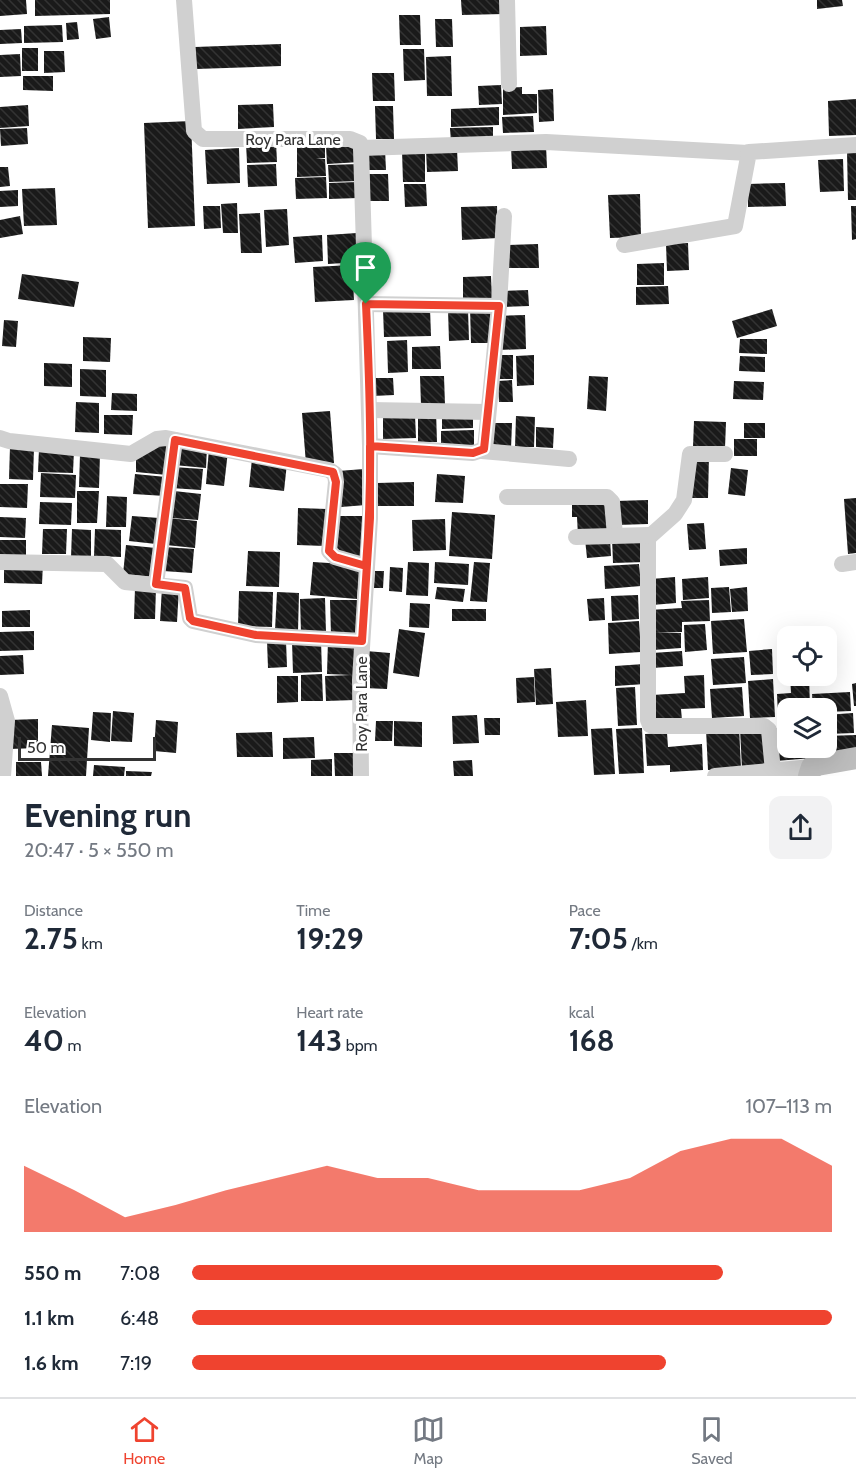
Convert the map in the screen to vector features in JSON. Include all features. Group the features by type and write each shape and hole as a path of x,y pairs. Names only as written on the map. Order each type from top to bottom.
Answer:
{"street":[{"name":"Roy Para Lane","path":"184,0 194,131 197,136 203,139 350,139 360,143 370,446 370,518 362,641 362,776"},
{"path":"507,0 509,84"},
{"path":"361,148 546,142 748,153 764,150 856,145"},
{"path":"624,245 735,226 748,153"},
{"path":"482,451 499,306 504,216"},
{"path":"366,304 499,306"},
{"path":"369,410 488,412"},
{"path":"0,438 9,441 128,454 157,439 175,440 333,472 336,482 329,551 335,557 366,566"},
{"path":"156,584 175,440"},
{"path":"370,446 473,453 482,451 569,459"},
{"path":"576,537 649,535 675,514 684,500 690,454 725,454"},
{"path":"507,497 607,497 612,502 615,535"},
{"path":"649,535 648,723 656,726 764,726 769,730 772,771"},
{"path":"0,562 107,564 123,581 185,588 190,618 193,621 256,635 362,641"},
{"path":"0,696 3,717 3,776"},
{"path":"715,776 772,771 811,772 856,758"}],"building":[{"path":"0,0 26,0 27,14 0,16"},
{"path":"35,0 110,0 110,14 35,16"},
{"path":"461,0 502,0 503,14 462,15"},
{"path":"817,0 842,0 843,6 817,9"},
{"path":"399,15 420,15 421,45 400,45"},
{"path":"109,17 111,37 96,39 93,19"},
{"path":"435,19 452,19 453,47 436,47"},
{"path":"77,22 79,39 67,40 66,23"},
{"path":"62,25 63,42 24,43 24,26"},
{"path":"546,26 547,55 520,56 520,27"},
{"path":"21,29 22,43 0,44 0,30"},
{"path":"281,44 281,66 196,69 195,47"},
{"path":"22,48 38,48 38,71 22,71"},
{"path":"403,49 424,49 425,80 404,81"},
{"path":"44,51 64,51 65,72 44,73"},
{"path":"20,54 21,76 0,77 0,55"},
{"path":"451,56 452,96 427,96 426,57"},
{"path":"372,73 394,73 395,101 373,101"},
{"path":"23,76 53,76 53,91 23,90"},
{"path":"501,85 502,104 479,105 478,86"},
{"path":"522,87 522,94 537,94 537,113 503,115 503,88"},
{"path":"553,89 554,121 539,122 538,90"},
{"path":"856,99 856,135 829,136 828,101"},
{"path":"273,104 274,127 238,129 238,105"},
{"path":"28,105 29,126 0,128 0,107"},
{"path":"375,106 393,106 394,139 376,139"},
{"path":"499,107 499,125 451,127 451,109"},
{"path":"533,116 534,132 503,133 502,117"},
{"path":"191,121 195,226 148,228 144,123"},
{"path":"493,127 493,141 451,142 450,128"},
{"path":"27,128 28,144 1,146 0,129"},
{"path":"325,141 325,158 316,158 325,159 326,176 297,177 297,142"},
{"path":"276,142 277,162 247,163 246,143"},
{"path":"359,144 360,162 327,164 326,146"},
{"path":"546,145 547,168 512,169 511,146"},
{"path":"239,148 240,183 207,184 205,150"},
{"path":"457,149 458,171 427,172 426,150"},
{"path":"366,150 385,150 386,170 367,170"},
{"path":"425,150 425,182 403,182 402,151"},
{"path":"847,151 856,151 856,200 848,200"},
{"path":"843,159 844,191 820,192 818,160"},
{"path":"276,164 277,186 248,187 247,165"},
{"path":"359,164 359,181 329,182 328,165"},
{"path":"0,167 8,167 10,186 0,187"},
{"path":"368,174 388,174 389,201 369,201"},
{"path":"326,177 327,198 296,199 295,178"},
{"path":"357,182 358,198 329,199 329,183"},
{"path":"785,183 786,206 748,207 748,184"},
{"path":"404,184 426,184 427,206 405,207"},
{"path":"55,188 57,225 24,226 22,189"},
{"path":"18,190 18,206 0,207 0,191"},
{"path":"640,194 641,237 610,238 608,195"},
{"path":"237,203 238,233 223,233 221,204"},
{"path":"203,206 220,206 221,228 204,229"},
{"path":"497,206 498,238 462,240 461,207"},
{"path":"851,206 856,206 856,239 852,240"},
{"path":"287,209 289,245 266,247 264,210"},
{"path":"260,213 262,253 241,253 239,214"},
{"path":"20,216 23,234 0,238 0,220"},
{"path":"357,233 359,262 328,264 327,235"},
{"path":"322,235 323,261 295,263 293,237"},
{"path":"688,243 689,270 667,271 666,244"},
{"path":"538,244 539,268 505,268 504,245"},
{"path":"664,263 664,285 637,285 637,264"},
{"path":"352,265 354,300 315,302 313,267"},
{"path":"22,274 79,282 74,307 18,299"},
{"path":"491,276 492,299 463,300 463,277"},
{"path":"668,286 669,304 636,305 636,287"},
{"path":"528,290 529,306 501,307 501,291"},
{"path":"491,307 492,343 471,343 470,308"},
{"path":"430,308 431,336 384,337 383,309"},
{"path":"772,309 777,326 737,338 732,321"},
{"path":"448,310 468,310 469,340 449,341"},
{"path":"525,315 526,349 498,350 497,316"},
{"path":"4,320 18,321 16,347 2,346"},
{"path":"83,337 111,338 110,362 83,361"},
{"path":"740,339 767,339 767,354 739,353"},
{"path":"407,340 408,372 388,373 387,341"},
{"path":"440,346 441,369 412,369 412,347"},
{"path":"495,355 513,355 513,379 495,379"},
{"path":"534,355 534,385 517,386 516,356"},
{"path":"740,356 765,357 765,372 739,371"},
{"path":"44,363 72,364 72,387 44,386"},
{"path":"80,369 106,370 106,397 80,396"},
{"path":"420,376 444,376 445,405 421,405"},
{"path":"589,376 608,377 606,411 587,409"},
{"path":"372,378 393,378 394,395 373,396"},
{"path":"512,380 513,402 499,402 498,381"},
{"path":"734,381 764,382 763,400 733,399"},
{"path":"112,393 137,394 137,411 111,410"},
{"path":"76,402 99,403 99,433 75,432"},
{"path":"330,411 334,463 306,464 302,413"},
{"path":"436,411 437,442 418,442 418,412"},
{"path":"473,412 473,428 442,429 442,413"},
{"path":"104,415 133,415 132,435 104,434"},
{"path":"415,415 416,438 383,439 383,416"},
{"path":"516,416 535,417 534,447 515,447"},
{"path":"694,421 726,422 725,448 693,447"},
{"path":"489,423 512,423 511,449 488,449"},
{"path":"744,423 765,423 765,438 744,438"},
{"path":"536,427 554,428 553,448 536,447"},
{"path":"474,430 474,446 441,447 441,431"},
{"path":"734,439 757,439 757,456 734,456"},
{"path":"168,441 167,475 136,472 136,458"},
{"path":"176,442 207,447 206,468 174,465"},
{"path":"10,446 34,447 33,480 9,479"},
{"path":"39,449 74,450 73,473 38,472"},
{"path":"209,449 228,451 224,486 206,484"},
{"path":"80,454 100,454 99,488 79,487"},
{"path":"692,456 709,456 708,498 691,498"},
{"path":"252,459 287,463 284,491 249,487"},
{"path":"173,467 203,469 201,490 171,488"},
{"path":"731,468 748,470 745,496 728,494"},
{"path":"364,469 366,505 341,507 338,471"},
{"path":"41,473 76,475 75,498 40,497"},
{"path":"135,474 166,477 165,496 133,494"},
{"path":"437,474 465,476 463,503 435,502"},
{"path":"414,482 414,506 377,506 377,483"},
{"path":"0,484 28,484 27,508 0,507"},
{"path":"77,491 99,491 97,523 77,523"},
{"path":"174,491 201,494 198,520 172,518"},
{"path":"107,496 127,497 126,527 106,527"},
{"path":"608,498 611,534 578,536 577,517 572,517 572,500"},
{"path":"856,498 856,553 848,554 844,499"},
{"path":"648,500 648,524 617,525 616,501"},
{"path":"40,502 72,503 71,525 39,524"},
{"path":"298,508 327,509 325,546 297,545"},
{"path":"452,512 495,515 492,559 449,556"},
{"path":"132,516 159,518 156,544 129,541"},
{"path":"334,516 364,516 363,556 333,555"},
{"path":"0,517 26,518 25,538 0,537"},
{"path":"168,518 197,521 195,548 166,545"},
{"path":"445,519 446,550 413,551 412,520"},
{"path":"704,523 706,549 689,550 687,524"},
{"path":"43,529 67,529 66,554 42,554"},
{"path":"72,529 91,530 91,559 71,558"},
{"path":"95,529 121,530 121,557 94,556"},
{"path":"645,537 646,562 613,563 612,538"},
{"path":"610,538 611,556 587,558 585,539"},
{"path":"0,540 26,540 26,557 0,557"},
{"path":"126,545 156,548 153,577 123,574"},
{"path":"165,547 194,549 192,573 163,571"},
{"path":"747,548 747,564 720,566 719,550"},
{"path":"248,551 280,552 279,587 246,586"},
{"path":"313,562 360,565 357,599 310,595"},
{"path":"408,562 429,563 428,596 406,595"},
{"path":"435,562 469,564 468,585 434,583"},
{"path":"474,562 490,563 487,602 470,601"},
{"path":"4,563 43,563 42,584 4,583"},
{"path":"639,564 641,586 605,589 604,566"},
{"path":"390,567 403,568 402,592 389,591"},
{"path":"375,571 384,571 383,588 374,588"},
{"path":"675,577 676,603 652,605 651,579"},
{"path":"708,577 709,598 683,600 682,579"},
{"path":"437,587 465,589 463,602 435,599"},
{"path":"729,587 731,612 712,613 711,588"},
{"path":"747,587 748,611 732,612 730,589"},
{"path":"135,588 156,588 155,619 134,619"},
{"path":"162,588 179,588 177,622 160,621"},
{"path":"239,591 273,592 272,627 238,626"},
{"path":"277,592 299,593 298,631 275,630"},
{"path":"638,595 639,619 612,621 611,596"},
{"path":"325,598 326,633 301,633 300,599"},
{"path":"604,598 605,620 589,621 587,599"},
{"path":"330,600 359,600 359,634 331,635"},
{"path":"709,600 710,621 682,622 682,632 655,633 681,633 681,648 653,650 649,610 682,608 681,601"},
{"path":"410,603 430,604 429,628 409,627"},
{"path":"452,609 486,609 486,621 452,621"},
{"path":"30,610 30,627 2,627 2,611"},
{"path":"744,619 747,652 713,654 711,621"},
{"path":"639,621 641,652 609,654 608,623"},
{"path":"705,624 707,650 685,652 684,625"},
{"path":"399,629 425,633 419,677 393,673"},
{"path":"34,631 34,650 0,651 0,632"},
{"path":"328,640 358,641 355,700 326,701 325,676 351,675 327,674"},
{"path":"267,641 286,641 287,667 268,668"},
{"path":"321,641 322,672 293,673 292,642"},
{"path":"772,649 773,674 751,675 749,651"},
{"path":"366,651 390,653 387,689 364,688"},
{"path":"682,651 683,666 652,668 652,653"},
{"path":"23,655 24,674 0,675 0,656"},
{"path":"744,657 746,683 713,685 711,659"},
{"path":"644,664 645,684 615,686 615,666"},
{"path":"551,668 553,704 536,705 534,669"},
{"path":"322,674 323,701 301,701 301,675"},
{"path":"704,675 705,708 681,709 682,720 654,721 652,695 685,693 684,676"},
{"path":"277,676 298,676 298,702 277,703"},
{"path":"534,677 535,702 517,703 516,678"},
{"path":"773,679 775,717 750,718 748,681"},
{"path":"856,683 856,706 854,706 852,684"},
{"path":"791,686 809,686 810,698 777,698 777,694 791,693"},
{"path":"635,687 637,725 618,726 616,688"},
{"path":"742,687 744,716 712,718 710,689"},
{"path":"850,692 851,711 837,712 837,698 812,698 812,694"},
{"path":"586,700 588,736 558,737 556,702"},
{"path":"113,711 134,713 132,742 111,741"},
{"path":"93,712 111,713 110,742 91,740"},
{"path":"853,713 854,733 837,734 837,714"},
{"path":"477,715 479,743 453,744 452,716"},
{"path":"484,718 500,718 500,735 485,735"},
{"path":"38,719 38,748 9,749 9,720"},
{"path":"156,720 178,722 176,753 154,751"},
{"path":"376,721 393,721 392,741 375,741"},
{"path":"394,721 422,722 422,747 394,746"},
{"path":"52,725 89,728 86,776 48,776"},
{"path":"739,727 741,768 708,770 706,729"},
{"path":"612,728 615,774 594,775 591,729"},
{"path":"642,728 644,773 619,774 616,729"},
{"path":"767,728 768,768 742,769 740,729"},
{"path":"774,729 777,729 777,758 812,758 776,761"},
{"path":"272,732 273,757 237,757 236,733"},
{"path":"667,733 668,747 702,744 703,770 670,772 670,765 647,766 645,734"},
{"path":"856,735 856,752 837,753 837,736"},
{"path":"314,737 315,758 283,759 283,738"},
{"path":"334,753 353,753 353,776 335,776"},
{"path":"332,759 332,776 311,776 311,760"},
{"path":"472,760 473,776 454,776 453,761"},
{"path":"16,762 41,762 42,776 16,776"},
{"path":"94,765 125,767 124,776 93,776"},
{"path":"126,771 152,772 151,776 126,776"}],"route":[{"path":"366,304 370,446 370,518 366,566 335,557 329,551 328,543 336,482 333,472 175,440 156,584 185,588 191,620 256,635 362,641 370,518 370,446 473,453 484,449 496,316 499,306 366,304"}]}
